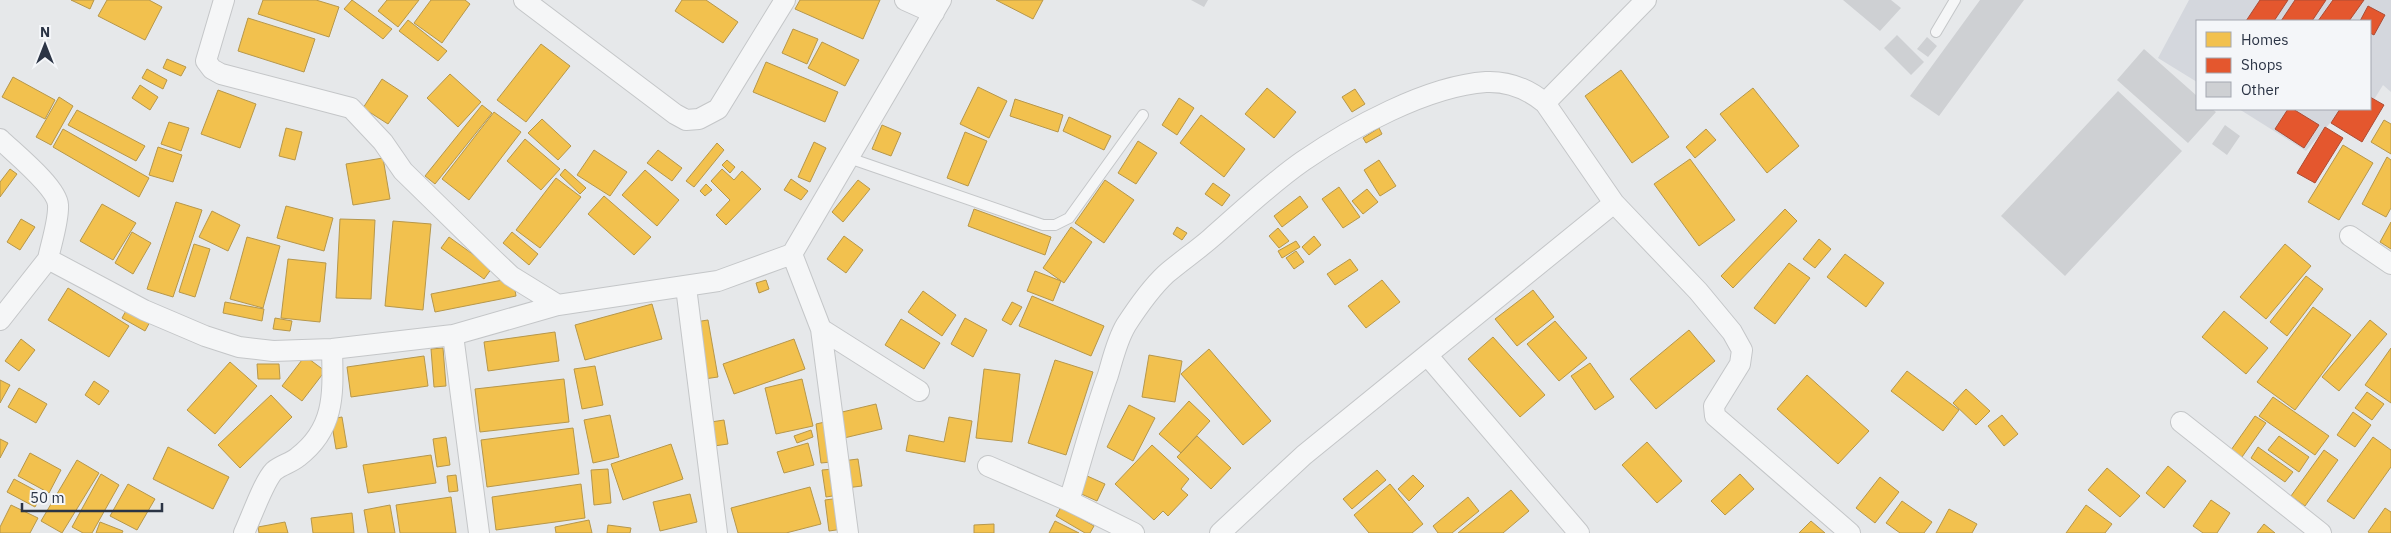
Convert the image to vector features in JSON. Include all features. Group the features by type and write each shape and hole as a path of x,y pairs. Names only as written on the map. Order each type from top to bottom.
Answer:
{"street":[{"path":"224,0 207,52 206,61 212,69 312,99 351,108 383,142 403,171 511,276 558,305"},
{"path":"524,0 675,114 686,120 699,120 710,116 718,109 785,0"},
{"path":"48,258 144,310 205,336 239,347 273,351 332,349 453,334 558,305 718,281 792,254 938,6 905,0"},
{"path":"1545,103 1646,0"},
{"path":"1069,502 1096,409 1125,326 1165,275 1259,196 1304,161 1341,138 1390,111 1438,92 1486,82 1508,84 1534,94 1545,103 1614,203 1698,291 1732,332 1742,350 1740,364 1714,406 1715,416 1850,533"},
{"path":"0,139 47,185 55,196 58,205 48,258 0,320"},
{"path":"1220,533 1304,455 1614,203"},
{"path":"2350,236 2391,264"},
{"path":"792,254 820,329 848,533"},
{"path":"686,287 717,533"},
{"path":"820,329 919,391"},
{"path":"453,334 479,533"},
{"path":"244,533 263,488 274,471 298,457 321,433 329,415 333,397 332,349"},
{"path":"1427,355 1579,533"},
{"path":"2181,422 2321,533"},
{"path":"988,466 1134,533"}],"lane":[{"path":"1936,32 1955,0"},
{"path":"849,158 1043,225 1055,225 1069,218 1143,115"}],"shaded area":[{"path":"2189,0 2391,0 2391,92 2383,85 2371,104 2371,20 2196,20 2196,81 2158,58"},
{"path":"2241,110 2341,110 2306,151"}],"building: Homes":[{"path":"71,0 94,0 90,9"},
{"path":"107,0 149,0 162,7 145,40 98,16"},
{"path":"263,0 316,0 339,7 329,37 258,14"},
{"path":"352,0 392,29 383,39 344,9"},
{"path":"387,0 419,0 398,27 378,11"},
{"path":"431,0 465,0 470,4 442,43 414,23"},
{"path":"682,0 706,0 738,22 723,43 675,11"},
{"path":"800,0 880,0 863,39 795,9"},
{"path":"996,0 1043,0 1033,19"},
{"path":"248,18 315,39 304,72 238,51"},
{"path":"408,20 447,51 438,61 399,31"},
{"path":"793,29 818,39 807,64 782,53"},
{"path":"822,42 859,60 845,86 808,68"},
{"path":"541,44 570,66 526,122 497,100"},
{"path":"167,59 186,67 181,76 163,68"},
{"path":"766,62 838,92 825,122 753,92"},
{"path":"147,69 167,80 163,89 142,78"},
{"path":"1621,70 1669,137 1632,163 1585,96"},
{"path":"450,74 481,102 458,127 427,98"},
{"path":"13,77 55,100 45,119 2,97"},
{"path":"382,79 408,96 388,124 363,108"},
{"path":"140,85 158,97 150,110 132,98"},
{"path":"978,87 1007,101 989,138 960,124"},
{"path":"1267,88 1296,112 1274,138 1245,114"},
{"path":"1753,88 1799,146 1767,173 1720,114"},
{"path":"1355,89 1365,104 1352,112 1342,97"},
{"path":"218,90 256,104 240,148 201,134"},
{"path":"59,97 73,106 51,145 36,137"},
{"path":"1179,98 1194,108 1177,135 1162,125"},
{"path":"1015,99 1063,115 1058,132 1010,116"},
{"path":"482,105 492,113 435,184 425,176"},
{"path":"77,110 145,146 136,161 68,125"},
{"path":"494,112 521,132 469,200 442,179"},
{"path":"1201,115 1245,149 1224,177 1180,143"},
{"path":"1069,117 1111,136 1104,150 1063,131"},
{"path":"542,119 571,146 558,160 528,133"},
{"path":"2384,120 2391,124 2391,154 2371,142"},
{"path":"169,122 189,128 181,151 161,144"},
{"path":"882,125 901,133 891,156 872,149"},
{"path":"286,128 302,132 295,160 279,156"},
{"path":"1379,128 1382,134 1366,143 1363,138"},
{"path":"63,129 149,178 139,197 53,147"},
{"path":"1706,129 1716,140 1695,158 1686,147"},
{"path":"965,132 987,141 968,186 947,178"},
{"path":"525,139 560,169 541,190 507,161"},
{"path":"1138,141 1157,153 1136,184 1118,173"},
{"path":"814,142 826,148 810,182 798,177"},
{"path":"717,143 724,150 694,187 686,181"},
{"path":"2343,145 2373,163 2339,220 2308,202"},
{"path":"158,147 182,155 173,182 149,175"},
{"path":"594,150 627,172 610,196 577,175"},
{"path":"658,150 682,168 672,181 647,163"},
{"path":"2387,157 2391,160 2391,208 2386,217 2362,204"},
{"path":"383,158 390,199 353,205 346,164"},
{"path":"1690,159 1735,220 1699,246 1654,184"},
{"path":"727,160 735,167 730,173 722,165"},
{"path":"1379,160 1396,186 1380,196 1364,170"},
{"path":"10,169 17,174 0,197 0,182"},
{"path":"565,169 586,188 580,194 560,175"},
{"path":"722,169 734,180 742,171 761,189 726,225 716,215 730,200 711,181"},
{"path":"645,170 679,200 657,226 622,195"},
{"path":"556,178 581,197 540,248 516,230"},
{"path":"791,179 808,191 801,200 784,190"},
{"path":"858,180 870,189 843,222 832,212"},
{"path":"1105,180 1134,200 1104,243 1075,223"},
{"path":"1213,183 1230,195 1222,206 1205,194"},
{"path":"706,184 712,190 705,196 700,191"},
{"path":"1339,187 1360,217 1343,228 1322,199"},
{"path":"1367,189 1378,202 1363,214 1352,201"},
{"path":"604,196 651,237 634,255 588,214"},
{"path":"1300,196 1308,207 1282,227 1274,216"},
{"path":"176,202 202,210 173,297 147,289"},
{"path":"102,204 136,223 113,260 80,241"},
{"path":"286,206 333,218 324,251 277,238"},
{"path":"974,209 1051,237 1045,255 968,226"},
{"path":"1785,209 1797,221 1733,288 1721,276"},
{"path":"212,211 240,225 228,251 199,237"},
{"path":"21,219 35,227 20,250 7,242"},
{"path":"340,219 375,220 371,299 336,298"},
{"path":"393,221 431,224 423,310 385,306"},
{"path":"2391,222 2391,249 2380,242"},
{"path":"1071,227 1092,242 1064,283 1043,268"},
{"path":"1177,227 1187,233 1182,240 1173,234"},
{"path":"1278,228 1289,241 1279,248 1269,236"},
{"path":"132,232 151,243 133,274 115,263"},
{"path":"512,232 538,254 529,265 503,243"},
{"path":"844,236 863,250 846,273 827,259"},
{"path":"1314,236 1321,245 1309,255 1302,247"},
{"path":"247,237 280,246 263,308 230,299"},
{"path":"449,237 492,268 484,279 441,248"},
{"path":"1819,239 1831,249 1815,268 1803,259"},
{"path":"1296,241 1300,247 1282,258 1278,251"},
{"path":"194,244 210,249 195,297 179,292"},
{"path":"2285,244 2311,266 2266,319 2240,297"},
{"path":"1296,251 1304,262 1294,269 1286,258"},
{"path":"1845,254 1884,283 1866,307 1827,277"},
{"path":"288,259 326,263 320,322 281,318"},
{"path":"1350,259 1358,270 1335,285 1327,274"},
{"path":"1789,263 1810,278 1775,324 1754,308"},
{"path":"1035,271 1061,281 1053,301 1027,291"},
{"path":"2306,276 2323,289 2287,336 2270,322"},
{"path":"513,278 516,296 435,312 431,294"},
{"path":"766,280 769,289 759,293 756,283"},
{"path":"1382,280 1400,302 1366,328 1348,306"},
{"path":"68,288 129,326 109,357 48,320"},
{"path":"1533,290 1554,317 1517,346 1495,319"},
{"path":"923,291 956,315 942,336 908,312"},
{"path":"1032,296 1104,326 1091,356 1019,326"},
{"path":"225,302 264,309 262,321 223,313"},
{"path":"1012,302 1022,307 1011,325 1002,320"},
{"path":"652,304 662,339 585,360 575,325"},
{"path":"128,307 151,320 145,331 122,318"},
{"path":"2313,307 2351,335 2295,410 2257,382"},
{"path":"2224,311 2268,348 2246,374 2202,337"},
{"path":"275,318 292,321 290,331 273,329"},
{"path":"965,318 987,330 973,357 951,344"},
{"path":"901,319 940,343 924,369 885,345"},
{"path":"708,320 718,377 704,379 695,322"},
{"path":"2370,320 2387,334 2339,391 2322,377"},
{"path":"1555,321 1587,358 1559,381 1527,344"},
{"path":"1689,330 1715,361 1656,409 1630,379"},
{"path":"555,332 559,361 488,371 484,342"},
{"path":"1493,337 1545,395 1520,417 1468,359"},
{"path":"21,339 35,350 19,371 5,361"},
{"path":"794,339 805,369 734,394 723,364"},
{"path":"443,348 446,386 434,387 431,349"},
{"path":"2391,348 2391,403 2365,385"},
{"path":"1209,349 1271,421 1243,445 1181,374"},
{"path":"1149,355 1182,361 1175,402 1142,397"},
{"path":"305,356 325,371 302,401 282,386"},
{"path":"424,356 428,386 351,397 347,367"},
{"path":"1055,360 1093,372 1066,455 1028,443"},
{"path":"230,362 257,386 215,434 187,410"},
{"path":"1590,363 1614,397 1595,410 1571,376"},
{"path":"257,364 279,364 280,379 258,379"},
{"path":"595,366 603,405 582,409 574,369"},
{"path":"984,369 1020,374 1012,442 976,438"},
{"path":"1907,371 1959,410 1943,431 1891,391"},
{"path":"1807,375 1869,431 1838,464 1777,409"},
{"path":"564,379 569,422 480,432 475,389"},
{"path":"802,379 813,426 776,434 765,388"},
{"path":"0,380 10,385 0,403"},
{"path":"94,381 109,391 99,405 85,395"},
{"path":"19,388 47,404 36,423 8,407"},
{"path":"1966,389 1990,411 1976,425 1953,403"},
{"path":"2367,392 2384,404 2372,420 2355,408"},
{"path":"271,395 292,417 240,468 218,445"},
{"path":"2273,397 2329,436 2315,455 2259,416"},
{"path":"1189,401 1210,421 1181,453 1159,434"},
{"path":"876,404 882,429 844,438 838,413"},
{"path":"1129,405 1155,418 1133,461 1107,447"},
{"path":"2353,412 2371,425 2355,447 2337,435"},
{"path":"610,415 619,457 593,463 584,420"},
{"path":"2002,415 2018,434 2004,446 1988,426"},
{"path":"2255,416 2266,423 2242,457 2231,450"},
{"path":"342,417 347,447 336,449 331,419"},
{"path":"949,417 972,421 965,462 906,451 909,435 944,442"},
{"path":"724,420 728,444 714,446 711,422"},
{"path":"825,422 831,462 821,463 816,424"},
{"path":"573,428 579,474 487,487 481,440"},
{"path":"811,430 813,437 797,443 794,436"},
{"path":"1197,436 1231,468 1211,489 1177,457"},
{"path":"2279,436 2309,457 2299,472 2268,450"},
{"path":"446,437 450,465 437,467 433,439"},
{"path":"2373,437 2391,450 2391,467 2354,519 2327,501"},
{"path":"0,439 8,443 0,458"},
{"path":"1647,442 1682,481 1657,503 1622,465"},
{"path":"808,443 814,465 784,473 777,452"},
{"path":"671,444 683,479 623,500 611,464"},
{"path":"1152,445 1189,479 1181,489 1188,495 1168,516 1163,511 1154,520 1115,484"},
{"path":"168,447 229,477 213,509 153,479"},
{"path":"2258,447 2293,472 2285,482 2251,458"},
{"path":"2324,450 2338,460 2305,506 2291,496"},
{"path":"30,453 61,470 49,493 18,476"},
{"path":"431,455 436,483 368,493 363,465"},
{"path":"858,459 862,486 846,488 842,461"},
{"path":"77,460 99,473 62,533 41,521"},
{"path":"2168,466 2186,481 2164,508 2146,493"},
{"path":"2107,468 2140,496 2120,517 2088,490"},
{"path":"608,469 611,503 594,505 591,470"},
{"path":"834,469 839,495 826,497 822,470"},
{"path":"1377,470 1386,480 1352,509 1343,499"},
{"path":"101,474 119,485 92,533 83,533 72,527"},
{"path":"1740,474 1754,489 1725,515 1711,501"},
{"path":"456,475 458,491 449,492 447,476"},
{"path":"1085,475 1105,484 1097,501 1077,492"},
{"path":"1413,475 1424,486 1409,501 1398,489"},
{"path":"1880,477 1899,492 1875,523 1856,508"},
{"path":"14,479 42,494 35,507 7,492"},
{"path":"128,484 155,499 137,530 110,516"},
{"path":"581,484 585,518 496,530 492,497"},
{"path":"1390,484 1423,524 1412,533 1369,533 1354,515"},
{"path":"810,487 821,524 786,533 738,533 731,508"},
{"path":"1511,490 1529,511 1503,533 1458,533"},
{"path":"690,494 697,522 660,531 653,502"},
{"path":"451,497 456,533 400,533 396,505"},
{"path":"1468,497 1479,511 1452,533 1438,533 1433,526"},
{"path":"840,498 843,529 829,531 825,500"},
{"path":"2211,500 2230,513 2217,533 2203,533 2193,526"},
{"path":"1902,501 1932,522 1924,533 1900,533 1886,523"},
{"path":"11,505 38,518 30,533 0,533 0,527"},
{"path":"390,505 395,533 368,533 364,510"},
{"path":"2086,505 2112,524 2105,533 2066,533"},
{"path":"1061,507 1094,526 1090,533 1085,533 1056,516"},
{"path":"2385,508 2391,512 2391,533 2368,532"},
{"path":"1949,509 1977,524 1972,533 1936,533"},
{"path":"352,513 354,533 313,533 311,518"},
{"path":"589,520 592,533 556,533 555,527"},
{"path":"1055,521 1079,533 1049,533"},
{"path":"1811,521 1825,533 1799,533"},
{"path":"100,522 123,531 122,533 96,533"},
{"path":"285,522 288,533 259,533 258,527"},
{"path":"994,524 994,533 974,533 974,525"},
{"path":"2264,524 2275,533 2257,533"},
{"path":"608,525 631,528 630,533 607,533"}],"building: Shops":[{"path":"2260,0 2288,0 2275,20 2247,20"},
{"path":"2295,0 2326,0 2313,20 2282,20"},
{"path":"2333,0 2364,0 2350,20 2319,20"},
{"path":"2368,6 2385,15 2374,35 2371,34 2371,20 2361,20"},
{"path":"2371,98 2384,105 2362,142 2331,123 2339,110 2371,110"},
{"path":"2287,110 2295,110 2319,125 2304,148 2275,129"},
{"path":"2325,127 2343,138 2315,183 2297,173"}],"building: Other":[{"path":"1191,0 1208,0 1204,7"},
{"path":"1843,0 1891,0 1901,8 1880,31"},
{"path":"1980,0 2024,0 1939,116 1910,96"},
{"path":"1897,35 1924,62 1911,75 1884,48"},
{"path":"1927,37 1937,46 1928,57 1917,49"},
{"path":"2144,49 2196,95 2196,110 2213,110 2216,112 2188,143 2117,80"},
{"path":"2118,91 2182,151 2065,276 2001,216"},
{"path":"2225,125 2240,136 2227,155 2212,144"}]}
